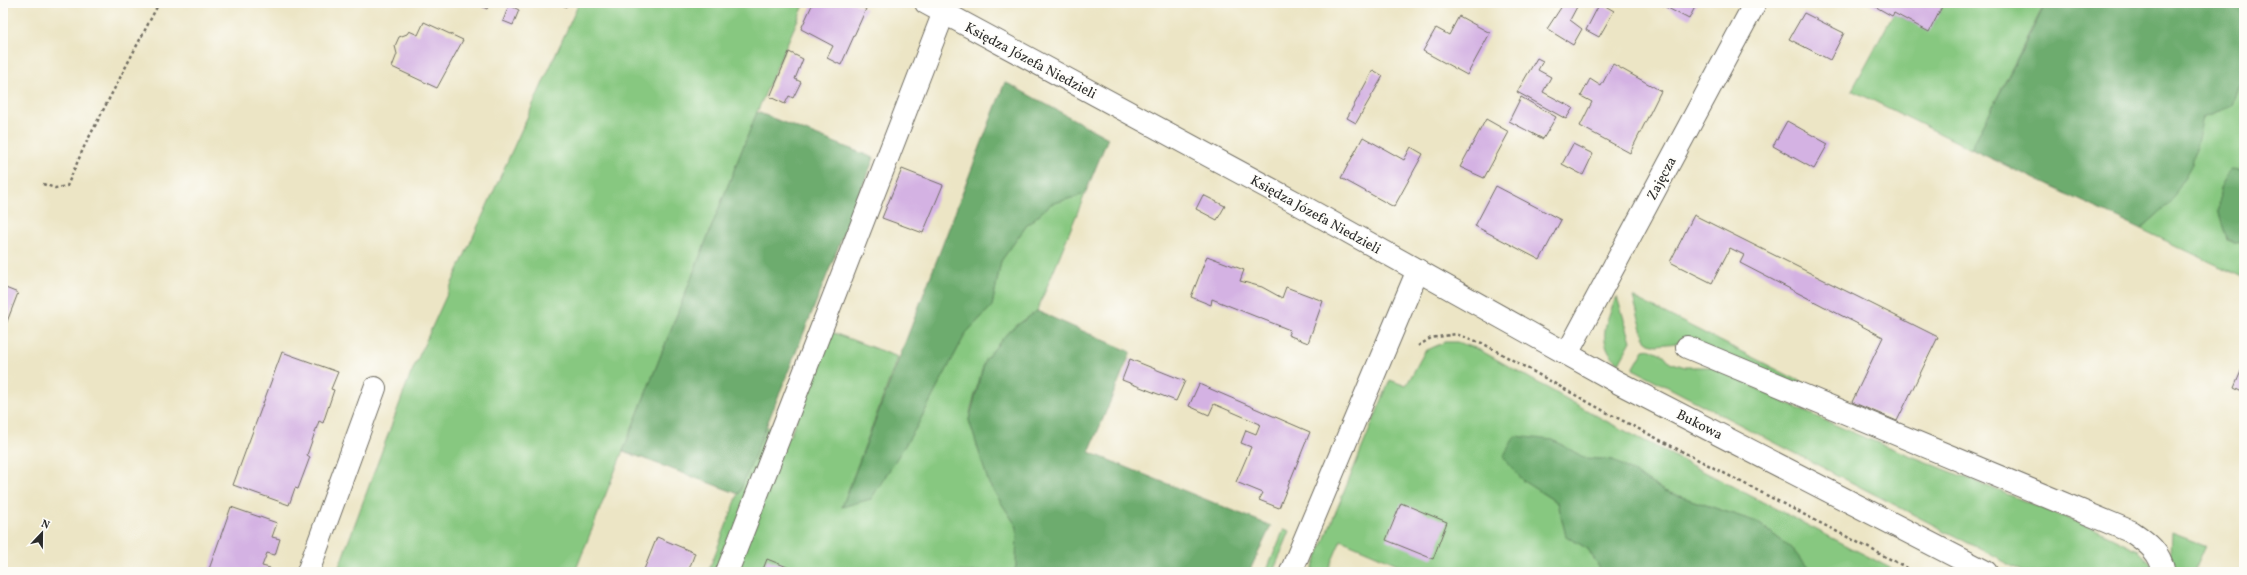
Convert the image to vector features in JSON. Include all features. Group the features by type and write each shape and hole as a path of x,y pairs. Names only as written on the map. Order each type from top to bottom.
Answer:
{"street":[{"name":"Zajęcza","path":"1567,354 1755,3"},
{"name":"Księdza Józefa Niedzieli","path":"935,8 1418,270"},
{"path":"727,572 935,8"},
{"name":"Bukowa","path":"1418,270 1567,354 1986,572"},
{"path":"1291,572 1418,270"},
{"path":"1687,347 2132,532 2149,544 2158,555 2164,572"},
{"path":"308,572 375,388"}],"path":[{"path":"43,184 55,188 67,186 84,147 159,3"},
{"path":"1415,350 1431,338 1441,335 1456,334 1482,343 1604,411 1915,572"}],"green space":[{"path":"579,3 805,3 757,112 575,572 337,572 409,378"},
{"path":"1944,3 2045,3 1971,149 1852,90 1894,13 1928,31"},
{"path":"2046,3 2244,3 2244,82 2238,87 2232,106 2203,117 2192,164 2170,203 2141,229 1971,149"},
{"path":"1005,82 1108,138 1085,194 1051,204 1027,225 1001,261 992,306 966,333 916,428 871,499 842,507"},
{"path":"2244,82 2244,171 2230,171 2220,188 2219,213 2227,240 2244,244 2244,278 2141,229 2170,203 2203,117 2232,106 2238,87"},
{"path":"757,112 874,158 739,494 623,451"},
{"path":"2230,170 2244,171 2244,244 2227,240 2219,213 2220,188"},
{"path":"1085,194 1037,311 1009,331 985,360 971,408 969,420 989,484 1017,527 1016,567 1013,572 708,572 765,426 790,436 831,332 898,357 842,507 871,498 916,428 966,333 992,306 1001,261 1027,225 1051,204"},
{"path":"1617,297 1631,341 1619,363 1607,348 1605,340 1606,323"},
{"path":"1633,297 1837,400 1688,342 1657,345 1649,343 1645,340"},
{"path":"1037,311 1131,352 1089,452 1271,526 1249,572 1013,572 1016,567 1017,527 989,484 969,420 985,360 1009,331"},
{"path":"1445,342 1457,342 1478,349 1606,421 1898,572 1812,572 1791,548 1757,522 1664,491 1613,460 1585,458 1553,440 1523,481 1558,503 1566,536 1588,549 1602,572 1416,572 1341,540 1327,572 1311,572 1390,380 1406,386 1425,351"},
{"path":"1651,349 1664,355 1670,362 1685,367 1714,367 1790,405 1856,434 2095,529 2138,550 2151,564 2153,572 2024,572 1633,369 1644,350"},
{"path":"1515,436 1553,440 1585,458 1613,460 1664,491 1757,522 1791,548 1812,572 1602,572 1588,549 1566,536 1558,503 1523,481 1503,457"},
{"path":"1284,529 1290,531 1273,572 1266,572"},
{"path":"2172,533 2206,546 2194,572 2174,572 2171,552"}],"building":[{"path":"475,3 490,3 487,9"},
{"path":"558,3 567,3 566,7"},
{"path":"813,3 854,3 866,9 841,65 827,58 833,46 801,29"},
{"path":"1564,3 1579,3 1570,20 1582,29 1573,45 1547,29"},
{"path":"1600,3 1614,11 1599,37 1586,30"},
{"path":"1658,3 1697,3 1689,19"},
{"path":"1869,3 1944,3 1929,32 1894,13 1892,16"},
{"path":"509,5 519,10 513,25 503,21"},
{"path":"1804,13 1844,33 1830,60 1789,39"},
{"path":"1459,16 1490,33 1467,75 1423,51 1436,28 1449,35"},
{"path":"424,22 463,40 437,88 392,67 397,54 395,46 399,37 407,34 409,31 418,35"},
{"path":"789,52 803,59 795,79 801,82 793,98 789,96 785,104 770,97"},
{"path":"1537,58 1543,61 1538,70 1551,77 1543,92 1573,108 1566,119 1517,92"},
{"path":"1613,64 1661,91 1630,153 1580,126 1592,102 1581,96 1590,79 1601,86"},
{"path":"1373,70 1383,76 1356,123 1347,118"},
{"path":"1521,97 1556,117 1543,139 1509,121"},
{"path":"1486,119 1509,132 1484,178 1460,167"},
{"path":"1787,121 1828,144 1814,169 1773,146"},
{"path":"1363,137 1404,160 1411,147 1423,154 1394,207 1341,178"},
{"path":"1573,144 1593,154 1583,175 1562,164"},
{"path":"902,169 943,185 923,233 882,218"},
{"path":"1496,186 1561,220 1540,260 1475,226"},
{"path":"1203,195 1225,206 1217,220 1196,209"},
{"path":"1694,215 1938,337 1897,421 1852,402 1883,337 1740,263 1744,255 1730,248 1712,283 1670,262"},
{"path":"1207,256 1244,270 1240,281 1262,287 1282,298 1286,287 1323,301 1308,343 1288,335 1290,330 1212,299 1211,305 1191,297"},
{"path":"3,287 18,293 3,332"},
{"path":"282,352 338,372 331,389 334,390 323,423 319,421 307,455 310,457 298,489 295,488 289,505 233,485"},
{"path":"1130,359 1185,381 1176,401 1122,380"},
{"path":"2244,364 2244,393 2234,388"},
{"path":"1199,384 1310,432 1279,508 1259,500 1263,493 1236,482 1251,447 1241,443 1246,430 1256,434 1260,424 1214,404 1209,415 1189,406"},
{"path":"1401,503 1447,522 1433,559 1386,540"},
{"path":"231,507 277,523 272,537 280,539 275,555 267,553 262,566 270,568 269,572 208,572"},
{"path":"657,537 695,553 688,572 643,572"},
{"path":"767,559 800,572 762,572"}]}
